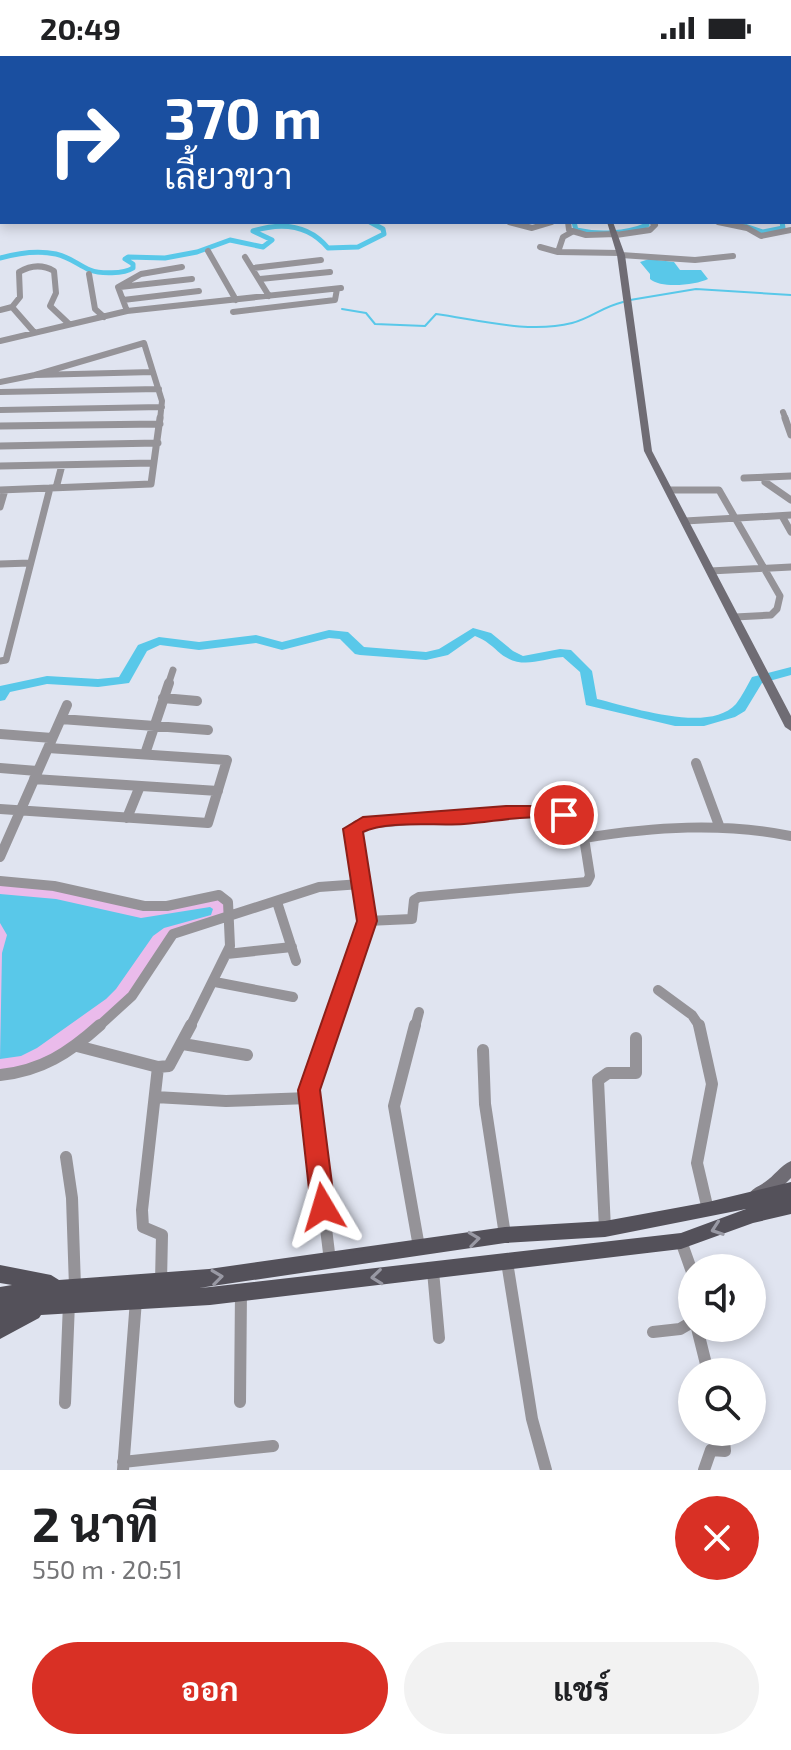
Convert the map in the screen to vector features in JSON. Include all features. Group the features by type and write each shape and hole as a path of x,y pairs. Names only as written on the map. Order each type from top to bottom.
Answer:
{"main road":[{"path":"0,1274 71,1293 136,1300 210,1296 681,1241 791,1190"},
{"path":"0,1296 71,1293 330,1261 505,1235 605,1229 708,1210 791,1206"},
{"path":"0,1330 71,1293"},
{"path":"0,1311 47,1305"}],"street":[{"path":"510,224 526,228 543,224"},
{"path":"569,224 572,232"},
{"path":"558,252 563,237 572,232 586,235 614,230 650,230 654,224"},
{"path":"728,224 747,228 761,236 791,227"},
{"path":"614,230 621,254 648,451 769,683 787,710 791,727"},
{"path":"540,247 558,252 695,260 733,256"},
{"path":"208,251 246,311"},
{"path":"245,257 269,296"},
{"path":"253,268 321,260"},
{"path":"0,310 12,307 20,297 19,272 33,266 49,267 54,271 56,293 50,306 68,323"},
{"path":"118,287 141,272 182,267"},
{"path":"260,279 330,272"},
{"path":"89,274 95,309 106,316"},
{"path":"118,287 192,279"},
{"path":"118,287 127,311"},
{"path":"0,339 127,311 339,288 335,300 233,312"},
{"path":"123,300 199,291"},
{"path":"12,307 33,331"},
{"path":"0,339 106,316"},
{"path":"0,382 144,343 162,407 151,484 2,490 0,507"},
{"path":"35,375 153,372"},
{"path":"0,392 159,389"},
{"path":"0,410 162,407"},
{"path":"783,412 791,435"},
{"path":"0,426 160,424"},
{"path":"68,445 71,426"},
{"path":"0,446 158,443"},
{"path":"0,466 153,463"},
{"path":"0,661 6,660 30,563 62,465"},
{"path":"744,478 791,476"},
{"path":"765,482 791,500"},
{"path":"669,490 719,490 766,568 780,596 777,609 771,615 735,617"},
{"path":"685,521 786,516 791,532"},
{"path":"0,564 30,563"},
{"path":"710,571 791,567"},
{"path":"145,754 173,670"},
{"path":"163,698 197,701"},
{"path":"0,857 3,842 67,705"},
{"path":"61,719 208,730"},
{"path":"0,734 52,738"},
{"path":"0,809 208,823 227,760 48,748"},
{"path":"696,763 720,828"},
{"path":"0,768 35,775 218,791"},
{"path":"127,818 140,786"},
{"path":"330,1261 309,1090 367,921 353,829 363,823 556,812 564,815 574,832 584,838 619,832 720,828 763,829 791,836"},
{"path":"367,921 412,919 414,900 419,897 587,882 590,876 584,838"},
{"path":"0,881 54,886 144,906 167,906 219,895 228,902 227,954 169,1066 158,1067 77,1046"},
{"path":"0,1075 29,1072 77,1046 132,996 173,934 319,887 361,884"},
{"path":"277,902 296,961"},
{"path":"227,954 292,947"},
{"path":"215,982 293,997"},
{"path":"658,990 692,1015 702,1030 712,1084 697,1163 708,1210"},
{"path":"419,1012 394,1106 419,1247"},
{"path":"605,1229 598,1080 608,1073 636,1073 636,1038"},
{"path":"183,1044 247,1055"},
{"path":"483,1050 485,1104 505,1235"},
{"path":"158,1067 142,1210 143,1227 162,1235 161,1282"},
{"path":"155,1097 226,1101 309,1098"},
{"path":"65,1403 72,1198 66,1157"},
{"path":"748,1208 791,1168"},
{"path":"748,1208 791,1217"},
{"path":"681,1241 686,1254"},
{"path":"507,1262 532,1419 546,1470"},
{"path":"433,1271 439,1338"},
{"path":"240,1402 241,1291"},
{"path":"136,1300 123,1466 273,1446"},
{"path":"653,1332 678,1329"},
{"path":"704,1470 711,1450 725,1451 724,1446"}],"shaded area":[{"path":"0,881 144,906 219,895 230,918 173,934 132,996 77,1046 0,1075"}],"water":[{"path":"649,259 674,262 680,270 701,270 708,279 679,285 655,282 640,262"},
{"path":"0,894 56,899 141,918 213,909 211,915 164,928 153,936 106,999 37,1048 21,1056 0,1059 2,953 7,935 0,923"}],"waterway":[{"path":"0,258 49,253 66,257 94,271 118,272 133,268 133,264 125,259 128,257 165,258 197,252 230,240 263,247 272,240 253,231 274,226 303,230 328,248 358,247 384,234 383,229 374,224"},
{"path":"574,224 576,230 593,233 621,232 647,224"},
{"path":"739,224 763,232 783,228 782,224"},
{"path":"630,300 696,289 791,295"},
{"path":"342,309 366,313 375,324 425,326 436,314 539,327 572,323 623,302"},
{"path":"0,697 5,689 47,680 98,683 124,680 142,648 159,641 199,646 256,639 282,646 329,634 344,635 360,651 426,656 443,652 473,632 487,636 509,654 522,660 566,653 586,671 591,702 675,722 704,722 730,714 740,708 757,680 791,671"}],"route":[{"path":"323,1207 309,1090 367,921 353,829 363,823 466,818 506,812 556,812 564,815"}]}
